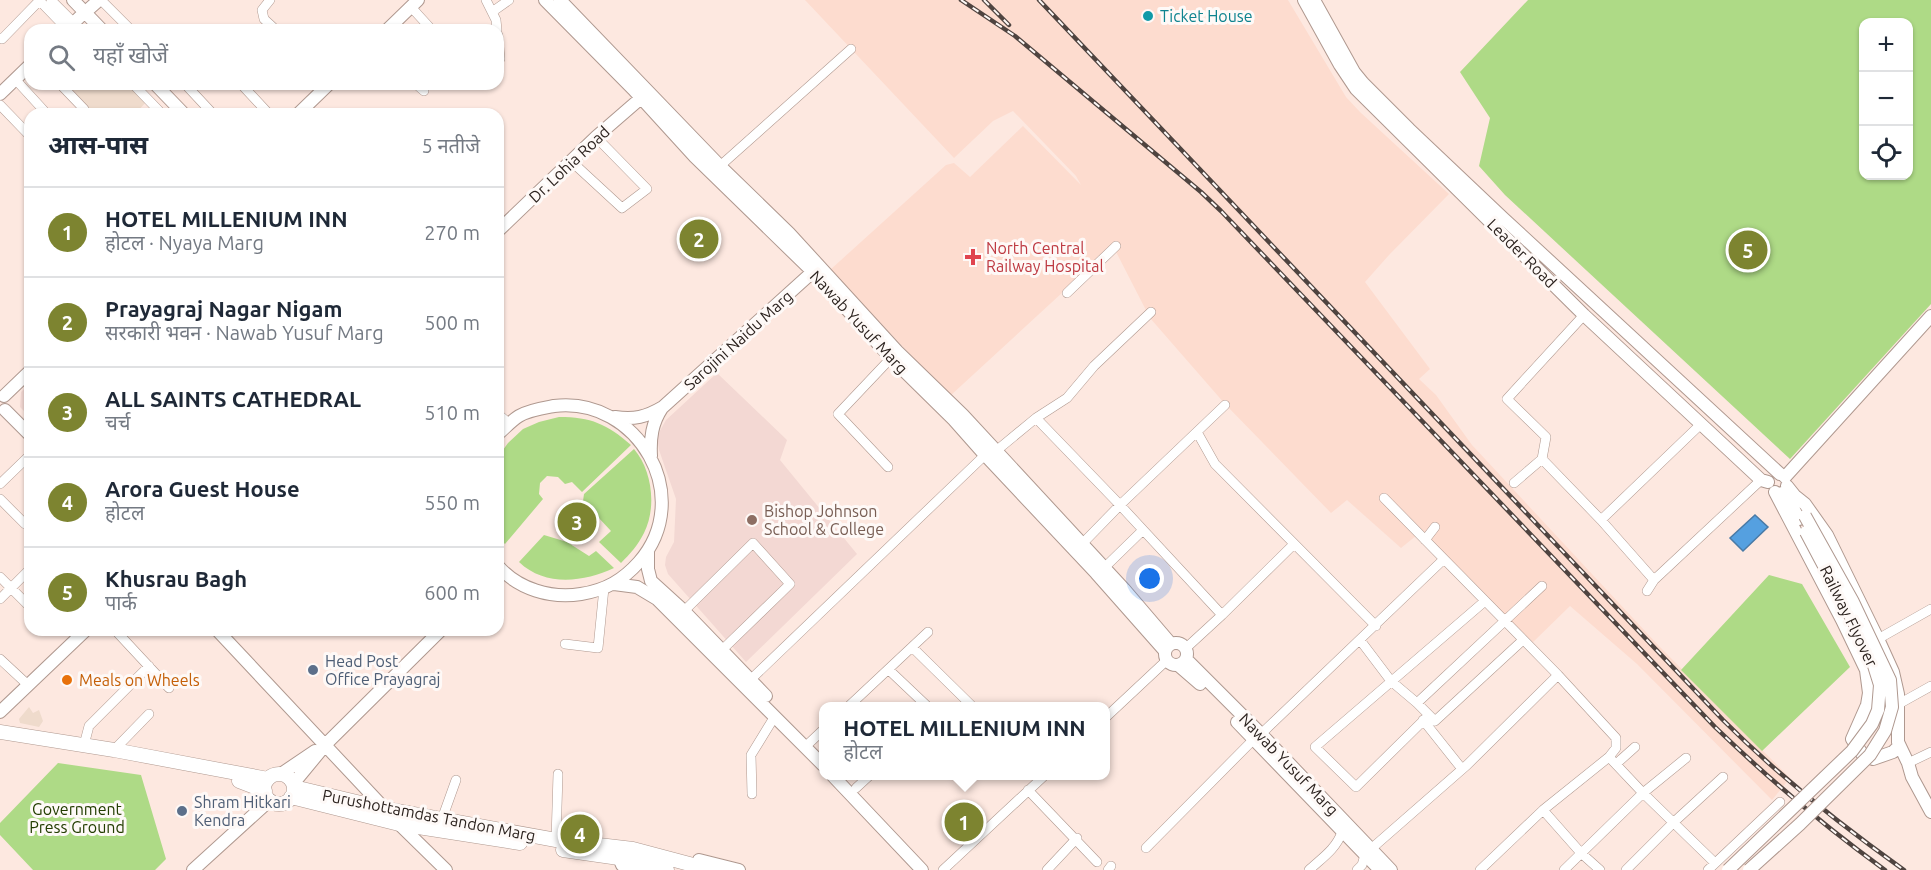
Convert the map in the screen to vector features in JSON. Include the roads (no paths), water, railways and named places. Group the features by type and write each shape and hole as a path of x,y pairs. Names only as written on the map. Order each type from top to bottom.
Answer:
{"main road":[{"path":"73,0 91,4 106,24"},
{"name":"Nawab Yusuf Marg","path":"545,0 703,165 816,269 891,358 1082,543 1175,655"},
{"name":"Nawab Yusuf Marg","path":"560,0 816,269 963,415 991,453 1096,573 1368,852 1380,870"},
{"name":"Leader Road","path":"1304,0 1350,82 1369,95 1408,129 1503,218 1777,483"},
{"name":"Leader Road","path":"1314,0 1369,95 1584,315 1701,424 1777,483"},
{"path":"393,24 414,3"},
{"path":"75,24 91,4"},
{"path":"91,4 99,24"},
{"path":"0,94 24,71"},
{"path":"160,90 174,108"},
{"path":"170,90 186,108"},
{"path":"304,108 323,90"},
{"name":"Dr. Lohia Road","path":"504,225 596,137 641,98"},
{"name":"Sarojini Naidu Marg","path":"663,408 816,269"},
{"path":"1777,483 1931,316"},
{"path":"24,376 2,395 7,401 3,411 24,430"},
{"path":"504,418 562,405 593,409 611,417 636,435 651,456 657,471 662,504 657,535 648,552 627,576 609,586 574,595 543,592 528,587 504,573"},
{"path":"611,417 634,420 649,416 663,408"},
{"path":"651,456 655,419 663,408"},
{"path":"504,429 520,415"},
{"path":"1777,483 1805,504 1827,536 1893,672 1898,694 1899,746 1893,752 1873,759 1863,754 1852,739 1868,705 1866,670 1777,483"},
{"name":"Railway Flyover","path":"1749,870 1870,755 1885,731 1892,707 1890,680 1853,602 1802,517 1777,483"},
{"name":"Railway Flyover","path":"1728,870 1852,751 1872,724 1880,699 1880,685 1870,653 1802,517 1795,496"},
{"path":"648,552 651,581 807,744 819,760"},
{"path":"609,586 644,590 681,614 723,649 747,683 775,716 819,752"},
{"path":"2,707 80,636"},
{"path":"223,636 399,824 446,870"},
{"path":"193,870 271,786 326,744 435,636"},
{"path":"0,732 114,750 271,786 280,803 326,744"},
{"name":"Nawab Yusuf Marg","path":"1258,737 1342,832 1391,870"},
{"path":"0,738 246,783 271,786 290,779 293,789"},
{"path":"1898,741 1912,777 1931,812"},
{"path":"837,780 922,870"},
{"path":"847,780 930,870"},
{"name":"Purushottamdas Tandon Marg","path":"293,789 386,809 556,840 627,857"},
{"name":"Purushottamdas Tandon Marg","path":"293,789 399,824 627,857"},
{"name":"Purushottamdas Tandon Marg","path":"627,857 625,843 633,843 739,870"},
{"path":"627,857 667,870"},
{"path":"627,857 712,870"}],"street":[{"path":"0,38 2,39 39,0 67,24"},
{"path":"51,0 69,24"},
{"path":"269,24 264,19 262,10 270,0"},
{"path":"486,0 497,24"},
{"path":"492,12 509,0"},
{"path":"414,3 428,24"},
{"path":"91,4 122,24"},
{"path":"720,166 851,49"},
{"path":"15,79 24,89"},
{"path":"25,90 42,108"},
{"path":"66,90 83,108"},
{"path":"139,90 156,108"},
{"path":"191,90 207,108"},
{"path":"247,90 263,108"},
{"path":"0,105 24,130"},
{"path":"571,161 622,208 647,189 596,137"},
{"path":"1066,293 1116,246"},
{"path":"747,683 991,453 1066,398 1094,366 1151,312"},
{"path":"1514,483 1542,459 1546,437 1507,399 1584,315"},
{"path":"888,467 838,414 891,358"},
{"path":"1082,543 1225,405"},
{"path":"1036,418 1222,615"},
{"path":"1601,520 1701,424"},
{"path":"1197,432 1215,464 1376,626"},
{"path":"1542,459 1601,520 1654,580"},
{"path":"0,484 24,461"},
{"path":"1647,591 1654,580 1777,483"},
{"path":"1384,498 1558,675 1616,738 1613,760"},
{"path":"0,500 24,523"},
{"path":"1425,540 1435,527"},
{"path":"1104,568 1143,530"},
{"path":"681,614 753,543 790,584 723,649"},
{"path":"1110,714 1222,615 1294,544"},
{"path":"1146,848 1444,559"},
{"path":"0,599 24,575"},
{"path":"0,577 24,601"},
{"path":"565,644 598,648 609,586"},
{"path":"1417,702 1542,586"},
{"path":"1426,718 1356,787 1315,747 1485,600"},
{"path":"1878,639 1931,609"},
{"path":"853,702 928,632"},
{"path":"120,636 169,688"},
{"path":"1360,640 1391,681 1417,702 1462,769"},
{"path":"1426,718 1435,721 1523,640"},
{"path":"913,648 968,702"},
{"path":"0,659 28,685"},
{"path":"84,745 89,726 149,666"},
{"path":"889,670 923,702"},
{"path":"1357,870 1368,852 1462,769 1558,675"},
{"path":"1898,705 1931,686"},
{"path":"114,750 149,714"},
{"path":"752,794 751,755 775,716"},
{"path":"807,744 819,734"},
{"path":"1485,868 1543,810 1635,747"},
{"path":"1908,763 1931,752"},
{"path":"1564,870 1643,793 1686,758"},
{"path":"1613,760 1674,822 1711,867 1780,802"},
{"path":"556,840 558,774"},
{"path":"1626,870 1723,777"},
{"path":"442,819 456,780"},
{"path":"856,788 865,780"},
{"path":"943,870 1038,780"},
{"path":"1028,790 1077,838 1097,862"},
{"path":"1543,810 1581,853 1600,870"},
{"path":"1310,870 1329,853 1338,842 1342,832"},
{"path":"1047,870 1077,838"},
{"path":"954,862 961,870"}],"water":[{"path":"1755,515 1768,527 1743,551 1730,538"}],"railway":[{"path":"961,0 1015,36 1201,192 1715,727 1798,802 1885,870"},
{"path":"984,0 1009,25"},
{"path":"1039,0 1723,720 1810,799 1904,870"}],"place":[{"name":"Ticket House","path":"1148,16"},
{"name":"Prayagraj Nagar Nigam","path":"699,239"},
{"name":"Khusrau Bagh","path":"1748,250"},
{"name":"North Central Railway Hospital","path":"973,257"},
{"name":"Bishop Johnson School & College","path":"752,520"},
{"name":"ALL SAINTS CATHEDRAL","path":"577,522"},
{"name":"Head Post Office Prayagraj","path":"313,670"},
{"name":"Meals on Wheels","path":"67,680"},
{"name":"Shram Hitkari Kendra","path":"182,811"},
{"name":"HOTEL MILLENIUM INN","path":"964,822"},
{"name":"Arora Guest House","path":"580,834"}],"park label":[{"name":"Government Press Ground","path":"77,818"}]}
